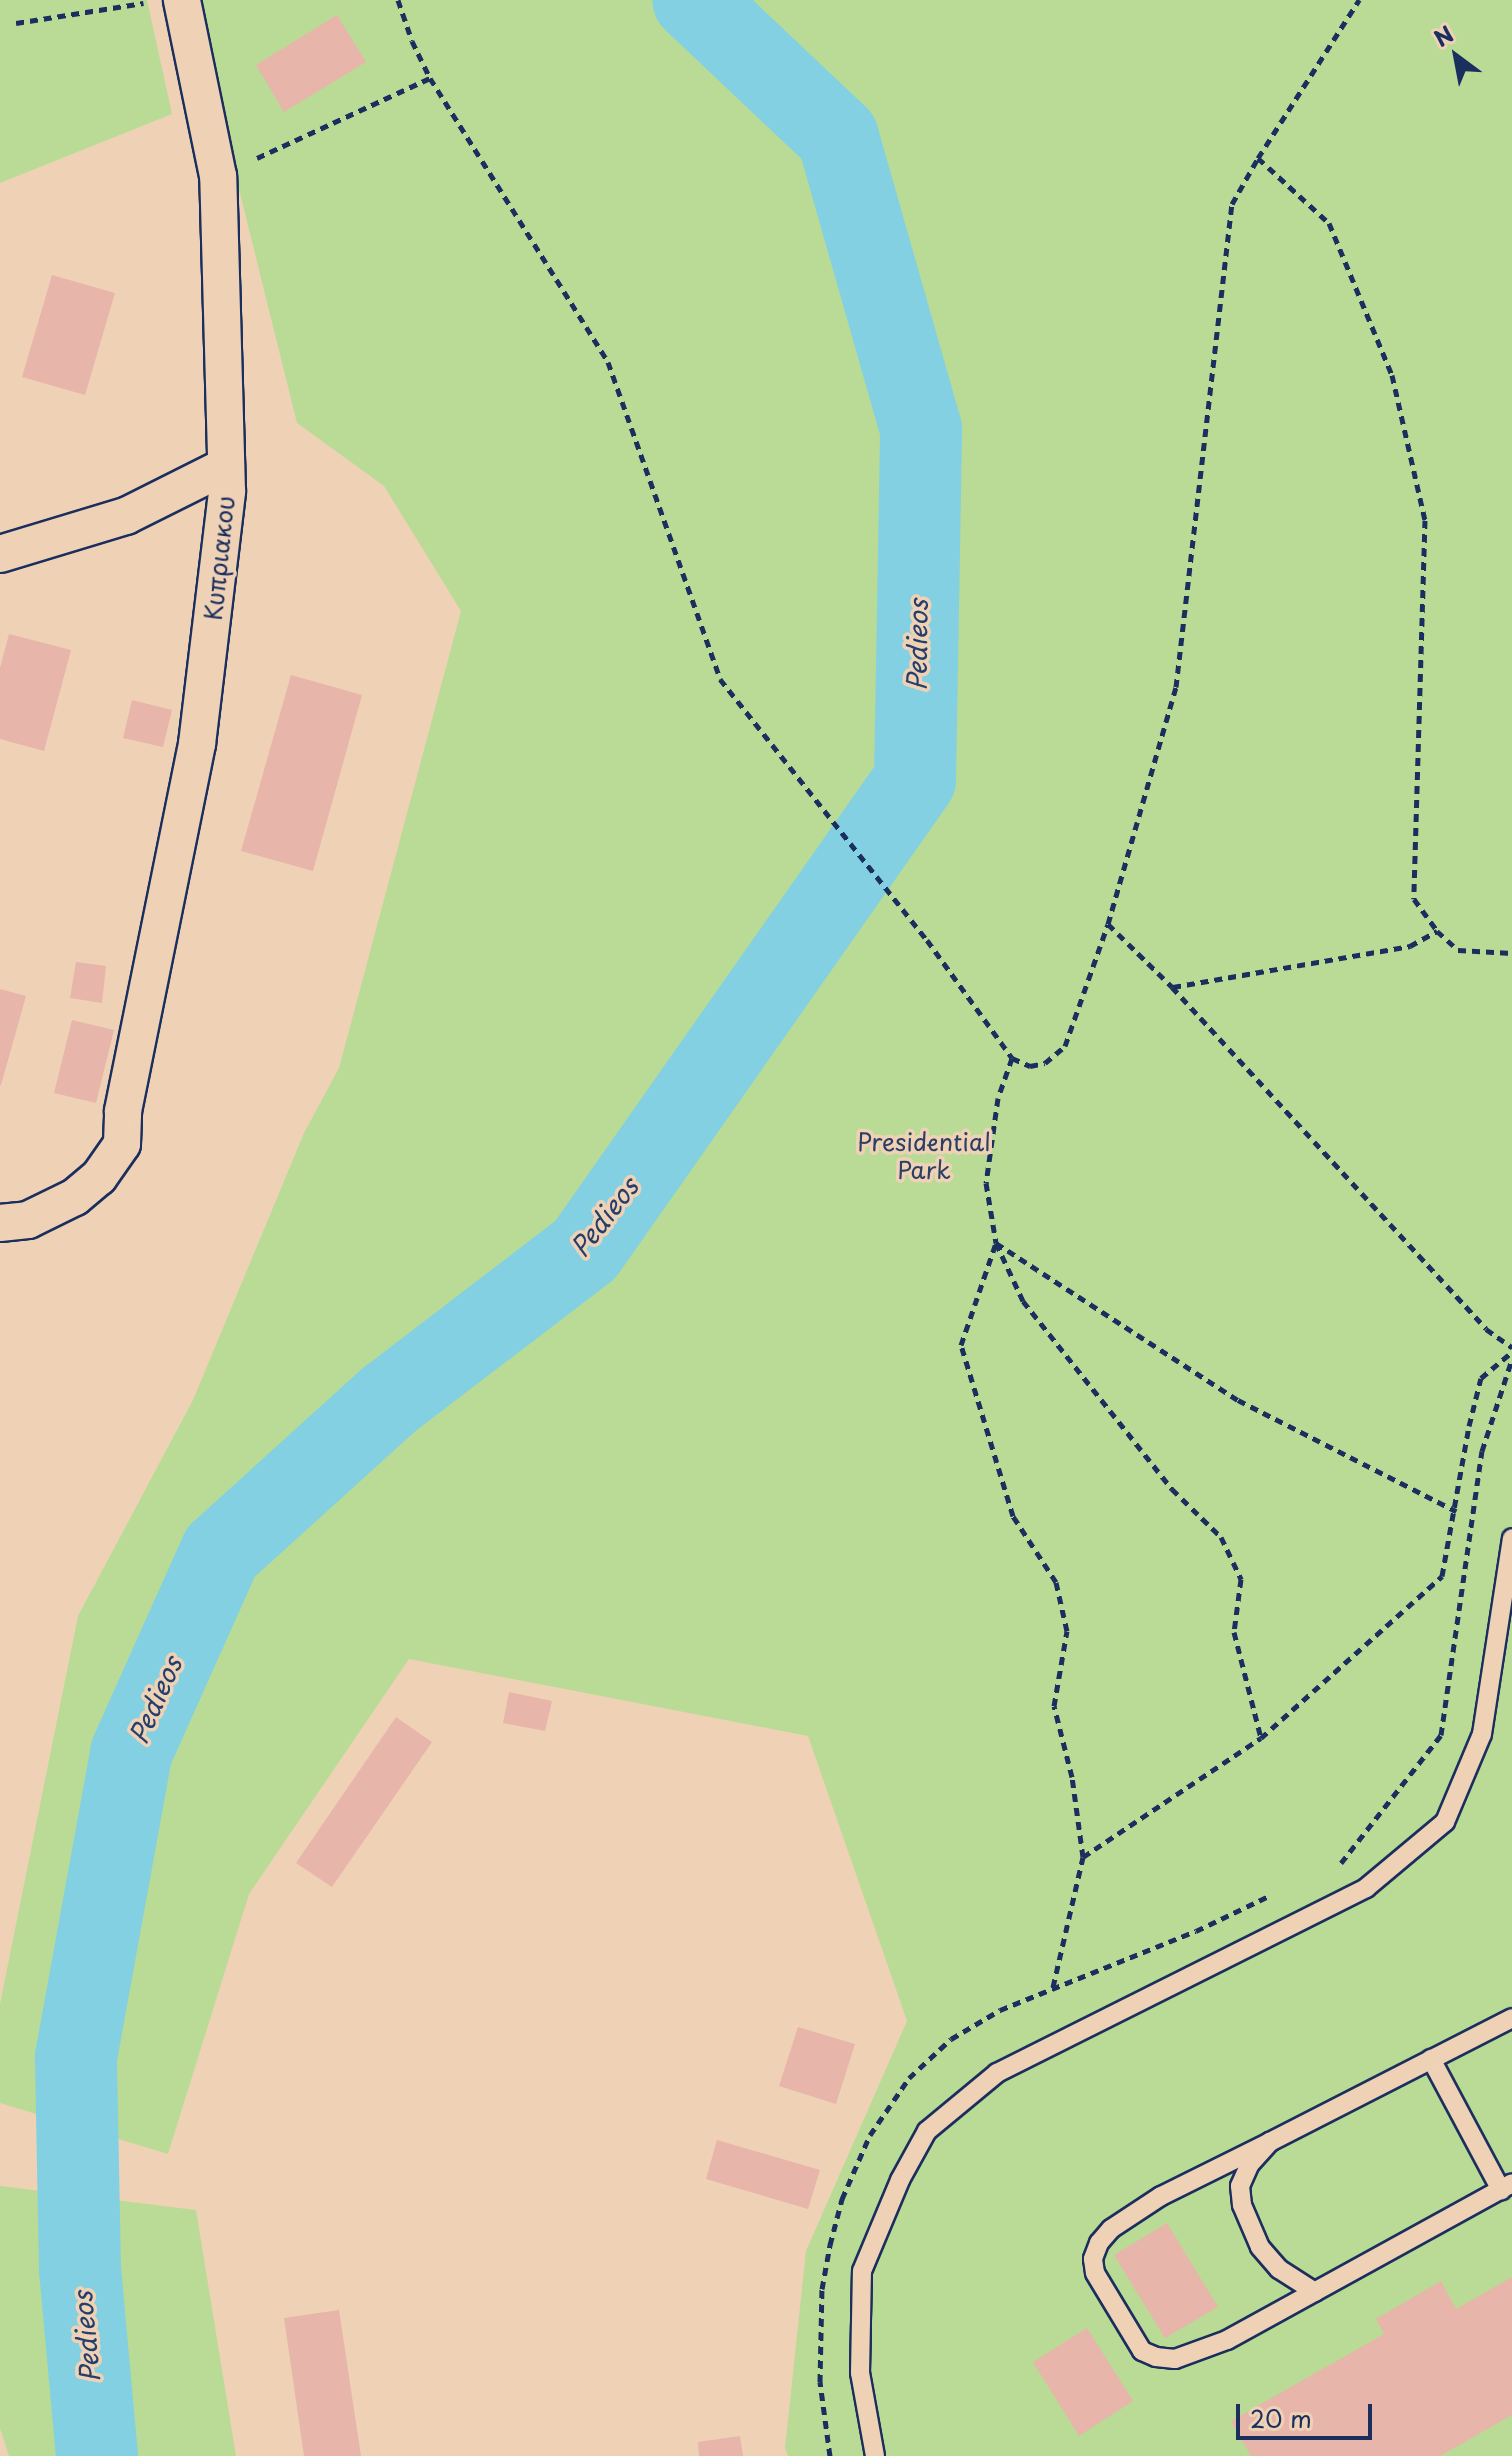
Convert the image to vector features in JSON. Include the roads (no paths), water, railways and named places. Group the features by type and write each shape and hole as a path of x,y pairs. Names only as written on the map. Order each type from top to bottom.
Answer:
{"street":[{"name":"Κυπριακου","path":"0,1223 28,1220 75,1197 99,1177 122,1144 123,1111 197,744 227,491 218,176 182,0"},
{"path":"0,554 126,516 226,466"}],"lane":[{"path":"875,2456 860,2373 862,2271 900,2180 927,2131 997,2073 1366,1888 1445,1822 1482,1734 1512,1538"},
{"path":"1431,2059 1506,2186 1227,2340 1194,2355 1165,2358 1142,2351 1095,2273 1093,2259 1099,2243 1111,2229 1161,2196 1270,2142 1431,2059 1512,2018"},
{"path":"1270,2142 1250,2164 1240,2186 1242,2205 1260,2247 1279,2269 1315,2292"}],"waterway":[{"name":"Pedieos","path":"97,2456 80,2270 76,2057 131,1753 221,1552 390,1399 585,1250 915,780 921,429 838,137 693,0"}],"park label":[{"name":"Presidential Park","path":"924,1156"}]}
